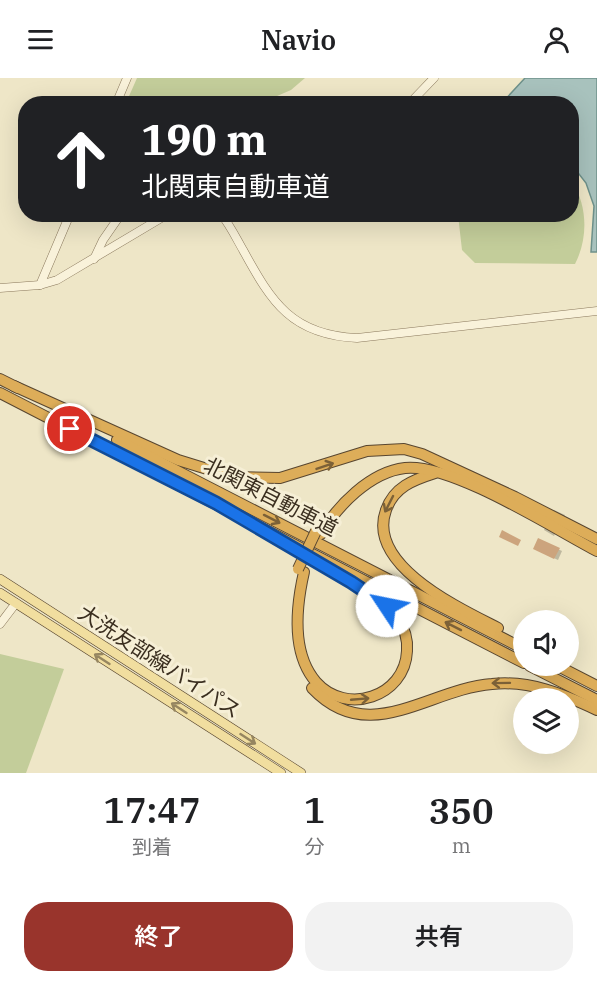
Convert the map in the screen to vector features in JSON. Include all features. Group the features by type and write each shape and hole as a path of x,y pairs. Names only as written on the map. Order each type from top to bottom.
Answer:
{"highway":[{"name":"北関東自動車道","path":"0,379 513,643"},
{"path":"14,386 178,460 233,477 280,478 381,449 404,449 555,516 597,539"},
{"name":"北関東自動車道","path":"0,393 513,657"},
{"path":"434,461 400,463 368,476 339,500 318,533 293,595 291,625 299,664 309,684 322,698 339,708 358,714 390,714 459,689 508,683 547,689 597,710"},
{"path":"318,533 342,506 380,477 403,468 421,468 480,490 597,551"},
{"path":"435,473 407,483 392,497 383,524 389,552 414,578 513,635"},
{"path":"216,503 368,592 397,616 406,634 407,656 400,675 386,690 365,699 346,699 325,690 310,673 302,653 297,626 301,571"},
{"path":"579,673 597,685"},
{"path":"550,676 597,700"},
{"path":"579,676 597,685"}],"main road":[{"name":"大洗友部線バイパス","path":"0,579 301,773"},
{"name":"大洗友部線バイパス","path":"0,593 281,773"}],"street":[{"path":"119,96 127,78"},
{"path":"417,96 434,78"},
{"path":"40,285 67,222"},
{"path":"94,259 115,222"},
{"path":"0,288 40,285 57,280 155,222"},
{"path":"226,222 264,289 278,306 292,319 322,333 357,338 597,311"},
{"path":"0,624 16,603"}],"green space":[{"path":"137,78 305,78 291,90 277,96 129,96"},
{"path":"579,196 583,212 584,233 575,264 475,263 462,250 459,222 579,222"},
{"path":"0,654 64,669 26,773 0,773"}],"water":[{"path":"525,78 597,78 597,252 591,252 594,206 586,183 579,174 579,96 508,96"}],"building":[{"path":"502,530 521,540 518,546 499,537"},
{"path":"538,538 560,548 554,559 533,549"}],"route":[{"path":"70,429 216,503 351,582 387,606"}]}
